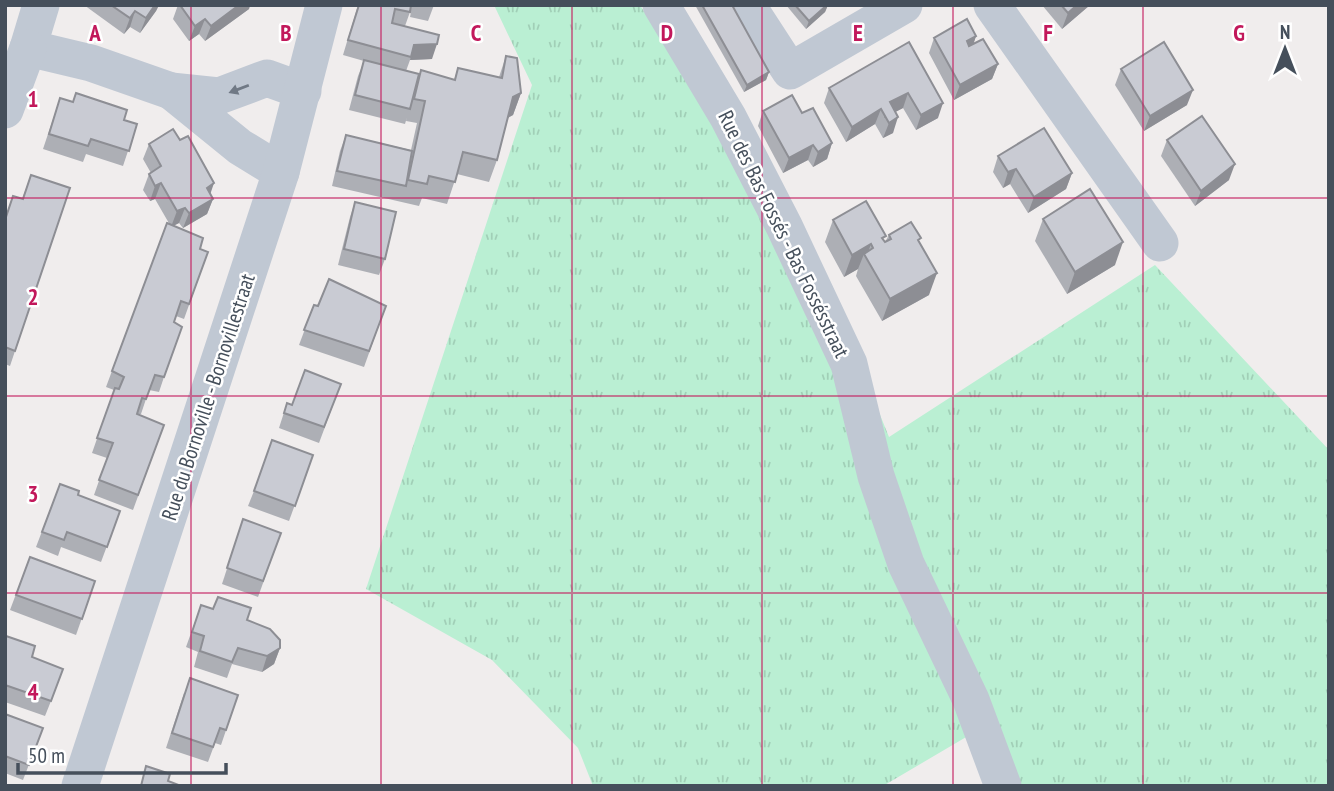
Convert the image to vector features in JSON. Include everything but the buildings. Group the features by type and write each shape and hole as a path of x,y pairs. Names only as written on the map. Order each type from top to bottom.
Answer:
{"street":[{"path":"5,110 29,48 41,5"},
{"name":"Rue du Bornoville - Bornovillestraat","path":"80,786 281,172 324,5"},
{"name":"Rue des Bas Fossés - Bas Fossésstraat","path":"661,5 734,129 849,363 876,475 906,564 971,700 1003,786"},
{"path":"747,5 790,71 904,5"},
{"path":"992,5 1160,243"},
{"path":"29,48 91,63 171,90 219,96 267,78 303,92"},
{"path":"171,90 240,146 281,172"}],"green space":[{"path":"494,5 640,5 746,172 855,353 889,437 1155,265 1329,450 1329,786 986,786 973,733 883,786 593,786 578,748 492,660 366,589 532,85"}]}
